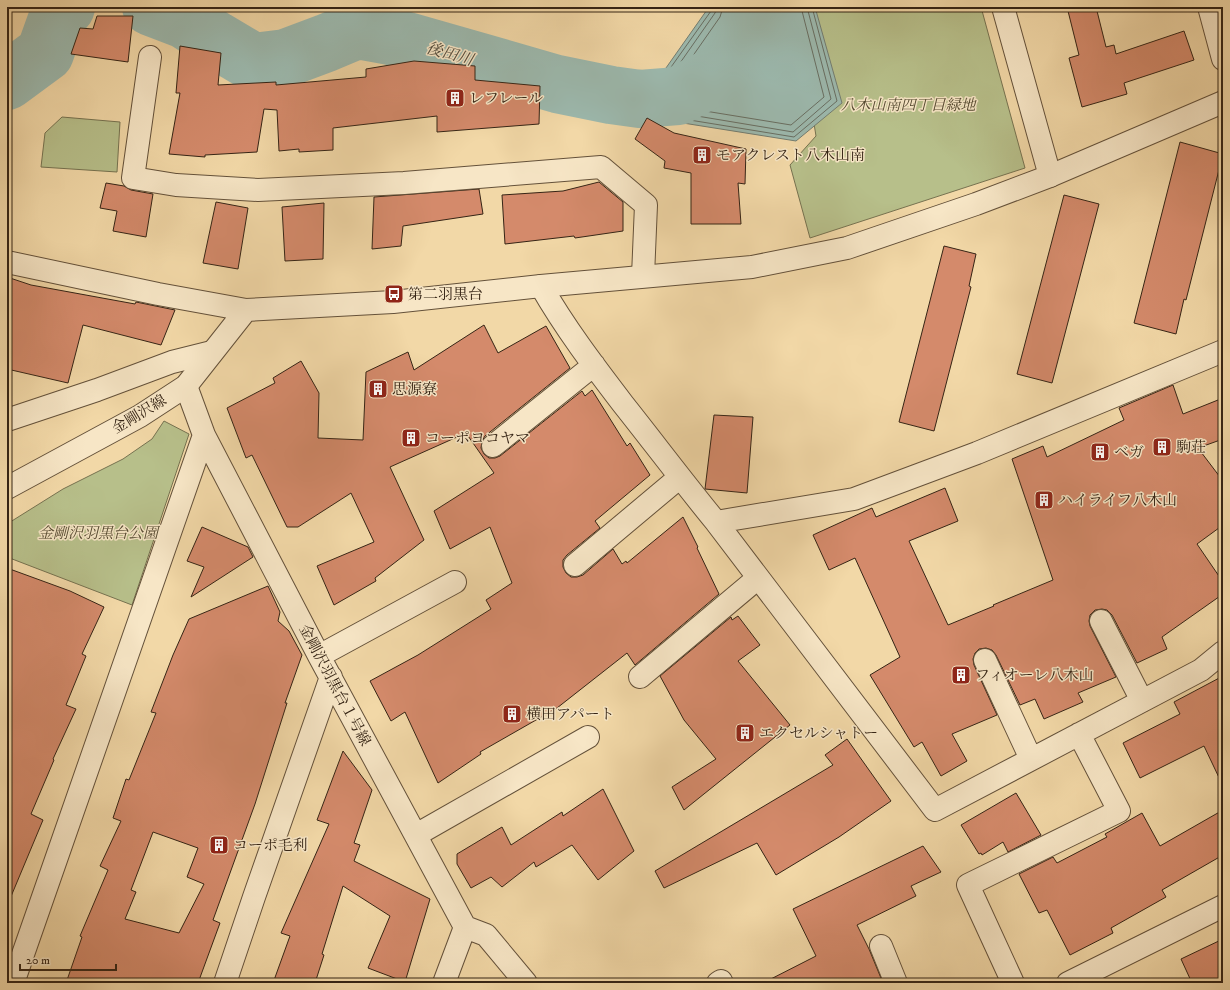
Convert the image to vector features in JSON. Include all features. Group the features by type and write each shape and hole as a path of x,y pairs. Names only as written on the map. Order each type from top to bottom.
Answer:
{"street":[{"path":"1003,7 1050,176"},
{"path":"1209,7 1223,59"},
{"path":"150,57 133,178 176,185 258,190 404,183 601,167 646,205 643,276"},
{"path":"7,262 158,294 246,310 393,302 643,276 752,267 847,248 976,204 1050,176 1223,102"},
{"path":"541,286 556,313 594,365 716,522 935,810 1202,670 1223,652"},
{"name":"金剛沢線","path":"7,488 140,416 186,386 246,310"},
{"path":"716,522 854,499 977,454 1223,351"},
{"path":"7,420 97,390 172,362 212,352"},
{"path":"493,446 594,365"},
{"name":"金剛沢羽黒台１号線","path":"186,386 204,435 331,677 465,927"},
{"path":"13,983 204,435"},
{"path":"575,565 680,477"},
{"path":"640,677 758,578"},
{"path":"320,656 455,582"},
{"path":"1101,621 1142,701"},
{"path":"985,660 1032,759"},
{"path":"225,983 256,889 331,677"},
{"path":"1013,983 968,885 1118,811 1079,734"},
{"path":"416,835 588,737"},
{"path":"1068,983 1223,906"},
{"path":"444,983 465,927 486,935 526,983"},
{"path":"881,946 896,983"},
{"path":"718,983 721,981 722,983"}],"green space":[{"name":"八木山南四丁目緑地","path":"795,7 981,7 1025,168 810,238 790,165 816,136"},
{"path":"62,117 120,122 117,172 41,167 45,133"},
{"name":"金剛沢羽黒台公園","path":"164,421 189,434 132,605 7,557 7,524 63,489 123,459 152,439"}],"water":[{"path":"709,7 815,7 842,103 796,141 664,120 637,109"}],"building":[{"path":"1067,7 1096,7 1106,47 1114,45 1116,54 1184,31 1194,60 1124,83 1127,94 1082,107 1069,58 1079,55"},
{"path":"97,16 133,16 128,62 71,54 80,28 93,29"},
{"path":"180,46 221,53 218,85 276,82 276,85 366,77 366,69 414,61 475,66 475,80 540,86 539,124 437,132 437,116 333,128 333,150 299,152 299,149 279,151 277,110 264,109 257,152 205,155 205,157 169,154 180,93 176,93"},
{"name":"モアクレスト八木山南","path":"647,118 674,133 746,149 745,184 738,183 741,224 691,224 691,173 664,168 665,161 635,139"},
{"path":"1180,142 1223,154 1176,334 1134,323"},
{"path":"599,182 623,202 623,231 575,238 574,236 505,244 502,195 563,191"},
{"path":"106,183 153,194 146,237 113,231 117,211 100,208"},
{"path":"479,189 483,214 403,226 401,246 372,249 374,197"},
{"path":"1064,195 1099,204 1052,383 1017,374"},
{"path":"216,202 248,208 238,269 203,263"},
{"path":"324,203 323,259 285,261 282,207"},
{"path":"944,246 976,254 969,286 971,287 934,431 899,422"},
{"path":"7,277 31,285 135,304 136,302 175,310 161,345 83,325 68,383 7,369"},
{"path":"484,325 498,353 546,326 570,368 485,436 482,441 481,448 484,454 489,458 500,456 582,391 585,396 592,390 627,446 630,443 650,475 595,521 600,528 563,560 563,567 566,573 571,577 583,575 613,549 622,564 626,561 627,563 683,517 719,594 635,665 627,653 557,708 480,752 481,754 438,783 405,712 391,721 370,681 418,655 491,609 486,600 512,583 490,527 450,549 434,511 494,473 466,433 390,467 424,540 375,578 376,581 334,605 317,566 374,542 351,493 298,527 287,527 252,455 246,458 227,408 275,383 273,378 301,361 319,393 318,438 363,440 366,372 408,352 414,370"},
{"path":"1173,385 1183,414 1223,398 1223,439 1198,448 1223,481 1223,525 1197,544 1223,582 1223,594 1162,637 1167,649 1137,663 1112,615 1107,610 1095,610 1090,615 1090,626 1116,677 1078,693 1083,702 1044,719 1035,699 1020,705 996,655 992,650 986,648 979,649 975,653 973,659 974,665 997,715 952,734 967,761 941,776 922,742 914,747 870,675 900,657 855,558 829,570 813,535 872,508 876,517 945,488 958,521 909,541 948,625 994,606 993,605 1053,580 1012,459 1043,446 1047,457 1124,420 1119,408"},
{"path":"714,415 753,417 747,493 705,489"},
{"path":"202,527 248,547 253,557 191,597 204,567 187,561"},
{"path":"7,568 70,591 104,607 82,654 86,656 66,705 76,709 53,759 54,760 31,814 43,820 7,906"},
{"path":"268,586 280,612 278,621 289,631 302,655 285,703 287,703 255,804 213,920 220,923 198,983 66,983 82,937 80,936 108,870 100,866 121,821 113,818 126,779 129,780 156,713 151,712 189,619","holes":["153,832 198,848 187,877 204,884 179,933 125,919 136,892 131,890"]},
{"path":"738,616 760,645 738,661 790,725 684,810 672,787 716,759 684,720 660,676 731,617 732,620"},
{"path":"1223,676 1223,786 1204,746 1140,778 1123,743 1180,714 1174,702"},
{"path":"847,739 891,801 839,837 776,875 757,843 664,888 655,871 833,765 825,755"},
{"path":"343,751 372,790 354,843 360,845 354,861 430,899 405,982 368,968 390,916 343,886 322,954 324,955 315,983 273,983 290,936 281,933 329,824 317,820"},
{"path":"603,789 634,851 598,880 572,845 536,867 534,862 502,887 491,877 471,888 457,864 457,854 502,827 511,845 562,812 563,816"},
{"path":"1016,793 1041,835 1008,852 1003,842 982,855 981,853 979,854 961,825"},
{"path":"1223,810 1223,855 1162,890 1166,897 1111,928 1113,933 1070,955 1047,910 1039,913 1019,874 1053,857 1057,863 1107,837 1105,834 1142,813 1160,846"},
{"path":"923,846 941,872 911,886 916,896 857,925 883,983 763,983 816,956 793,909"},
{"path":"1223,939 1223,983 1192,983 1181,959"}],"waterway":[{"name":"後田川","path":"7,81 45,53 60,11 66,7"},
{"name":"後田川","path":"151,7 185,20 253,62 286,58 357,30 390,36 557,84 611,95 640,99 678,96 720,73"}],"place":[{"name":"レフレール","path":"455,98"},
{"name":"モアクレスト八木山南","path":"702,155"},
{"name":"第二羽黒台","path":"394,294"},
{"name":"思源寮","path":"378,389"},
{"name":"コーポヨコヤマ","path":"411,438"},
{"name":"駒荘","path":"1162,447"},
{"name":"ベガ","path":"1100,452"},
{"name":"ハイライフ八木山","path":"1044,500"},
{"name":"フィオーレ八木山","path":"961,675"},
{"name":"横田アパート","path":"512,714"},
{"name":"エクセルシャトー","path":"745,733"},
{"name":"コーポ毛利","path":"219,845"}]}
